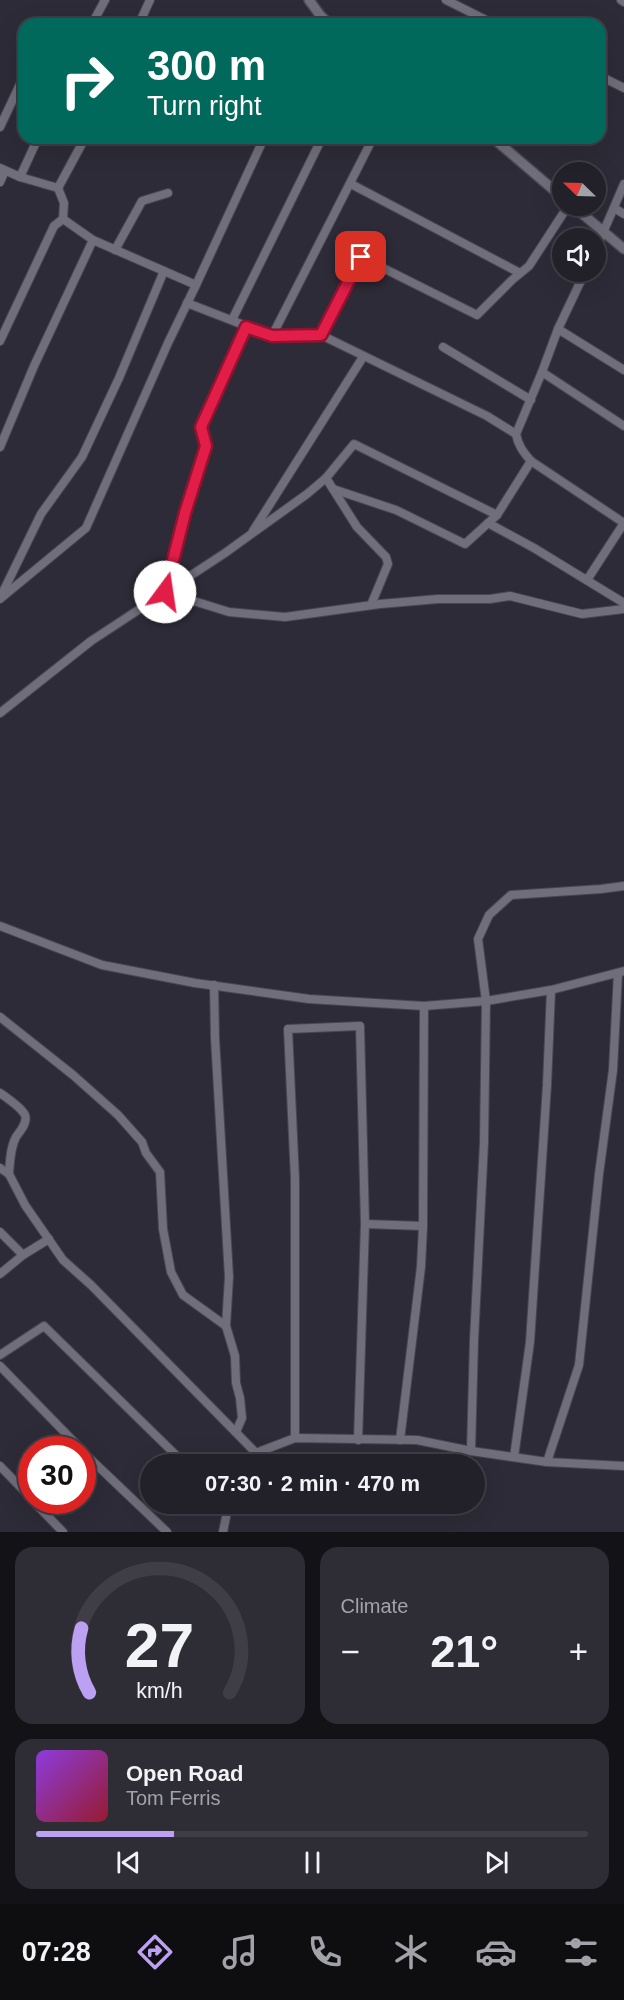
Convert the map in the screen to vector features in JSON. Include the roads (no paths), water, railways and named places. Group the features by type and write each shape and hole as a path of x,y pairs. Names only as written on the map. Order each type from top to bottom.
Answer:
{"street":[{"path":"95,18 105,0"},
{"path":"142,18 150,0"},
{"path":"309,0 317,18"},
{"path":"446,0 482,18"},
{"path":"606,79 624,88"},
{"path":"0,128 18,89"},
{"path":"20,177 35,144"},
{"path":"58,189 82,144"},
{"path":"0,598 86,528 261,144"},
{"path":"232,320 319,144"},
{"path":"272,336 371,144"},
{"path":"500,144 552,188"},
{"path":"0,182 3,170 58,189 64,203 63,219 54,226 0,341"},
{"path":"351,184 520,273"},
{"path":"605,228 624,184"},
{"path":"115,250 142,201 168,193"},
{"path":"614,208 624,214"},
{"path":"321,335 361,257 477,315 529,266 563,216"},
{"path":"583,216 598,228"},
{"path":"63,219 93,240 196,285"},
{"path":"606,234 624,249"},
{"path":"0,447 34,366 93,240"},
{"path":"0,598 41,514 82,457 119,378 164,271"},
{"path":"580,282 558,329 516,434 517,442 531,460 624,523 587,580"},
{"path":"187,303 272,336 321,335 487,416 516,434"},
{"path":"165,592 185,513 206,446 201,427 246,327"},
{"path":"558,329 624,370"},
{"path":"443,347 531,400"},
{"path":"251,534 363,357"},
{"path":"542,372 624,426"},
{"path":"0,713 91,641 307,495 326,478 354,444 497,515"},
{"path":"333,489 396,510 465,544 497,515 531,460"},
{"path":"326,478 357,527 386,557 388,564 371,605"},
{"path":"488,523 624,603"},
{"path":"165,592 229,612 285,617 371,605 438,599 490,600 510,596 582,614 624,609"},
{"path":"471,1451 484,1143 486,1001 478,939 489,915 511,895 624,886"},
{"path":"0,926 102,965 309,999 424,1006 486,1001 551,990 621,972 613,1070 599,1174 579,1365 547,1461"},
{"path":"214,985 229,1277 226,1326 235,1356 236,1383 242,1407 242,1418 236,1432"},
{"path":"514,1457 530,1342 551,990"},
{"path":"400,1440 421,1267 424,1006"},
{"path":"0,1017 73,1075 118,1115 142,1142 146,1153 160,1172 163,1229 171,1272 183,1295 226,1326"},
{"path":"295,1438 295,1179 288,1029 360,1026 365,1224 358,1440"},
{"path":"0,1093 25,1115 25,1122 15,1140 10,1156 9,1174"},
{"path":"0,1168 9,1174 63,1260 99,1293 256,1453 295,1438 417,1440 514,1457 624,1466"},
{"path":"365,1224 423,1226"},
{"path":"0,1232 23,1255"},
{"path":"0,1274 23,1255 49,1239"},
{"path":"0,1355 44,1326 175,1454"},
{"path":"0,1366 68,1436"},
{"path":"96,1464 167,1532"},
{"path":"0,1466 18,1485"},
{"path":"46,1514 63,1532"},
{"path":"223,1532 226,1514"}]}
